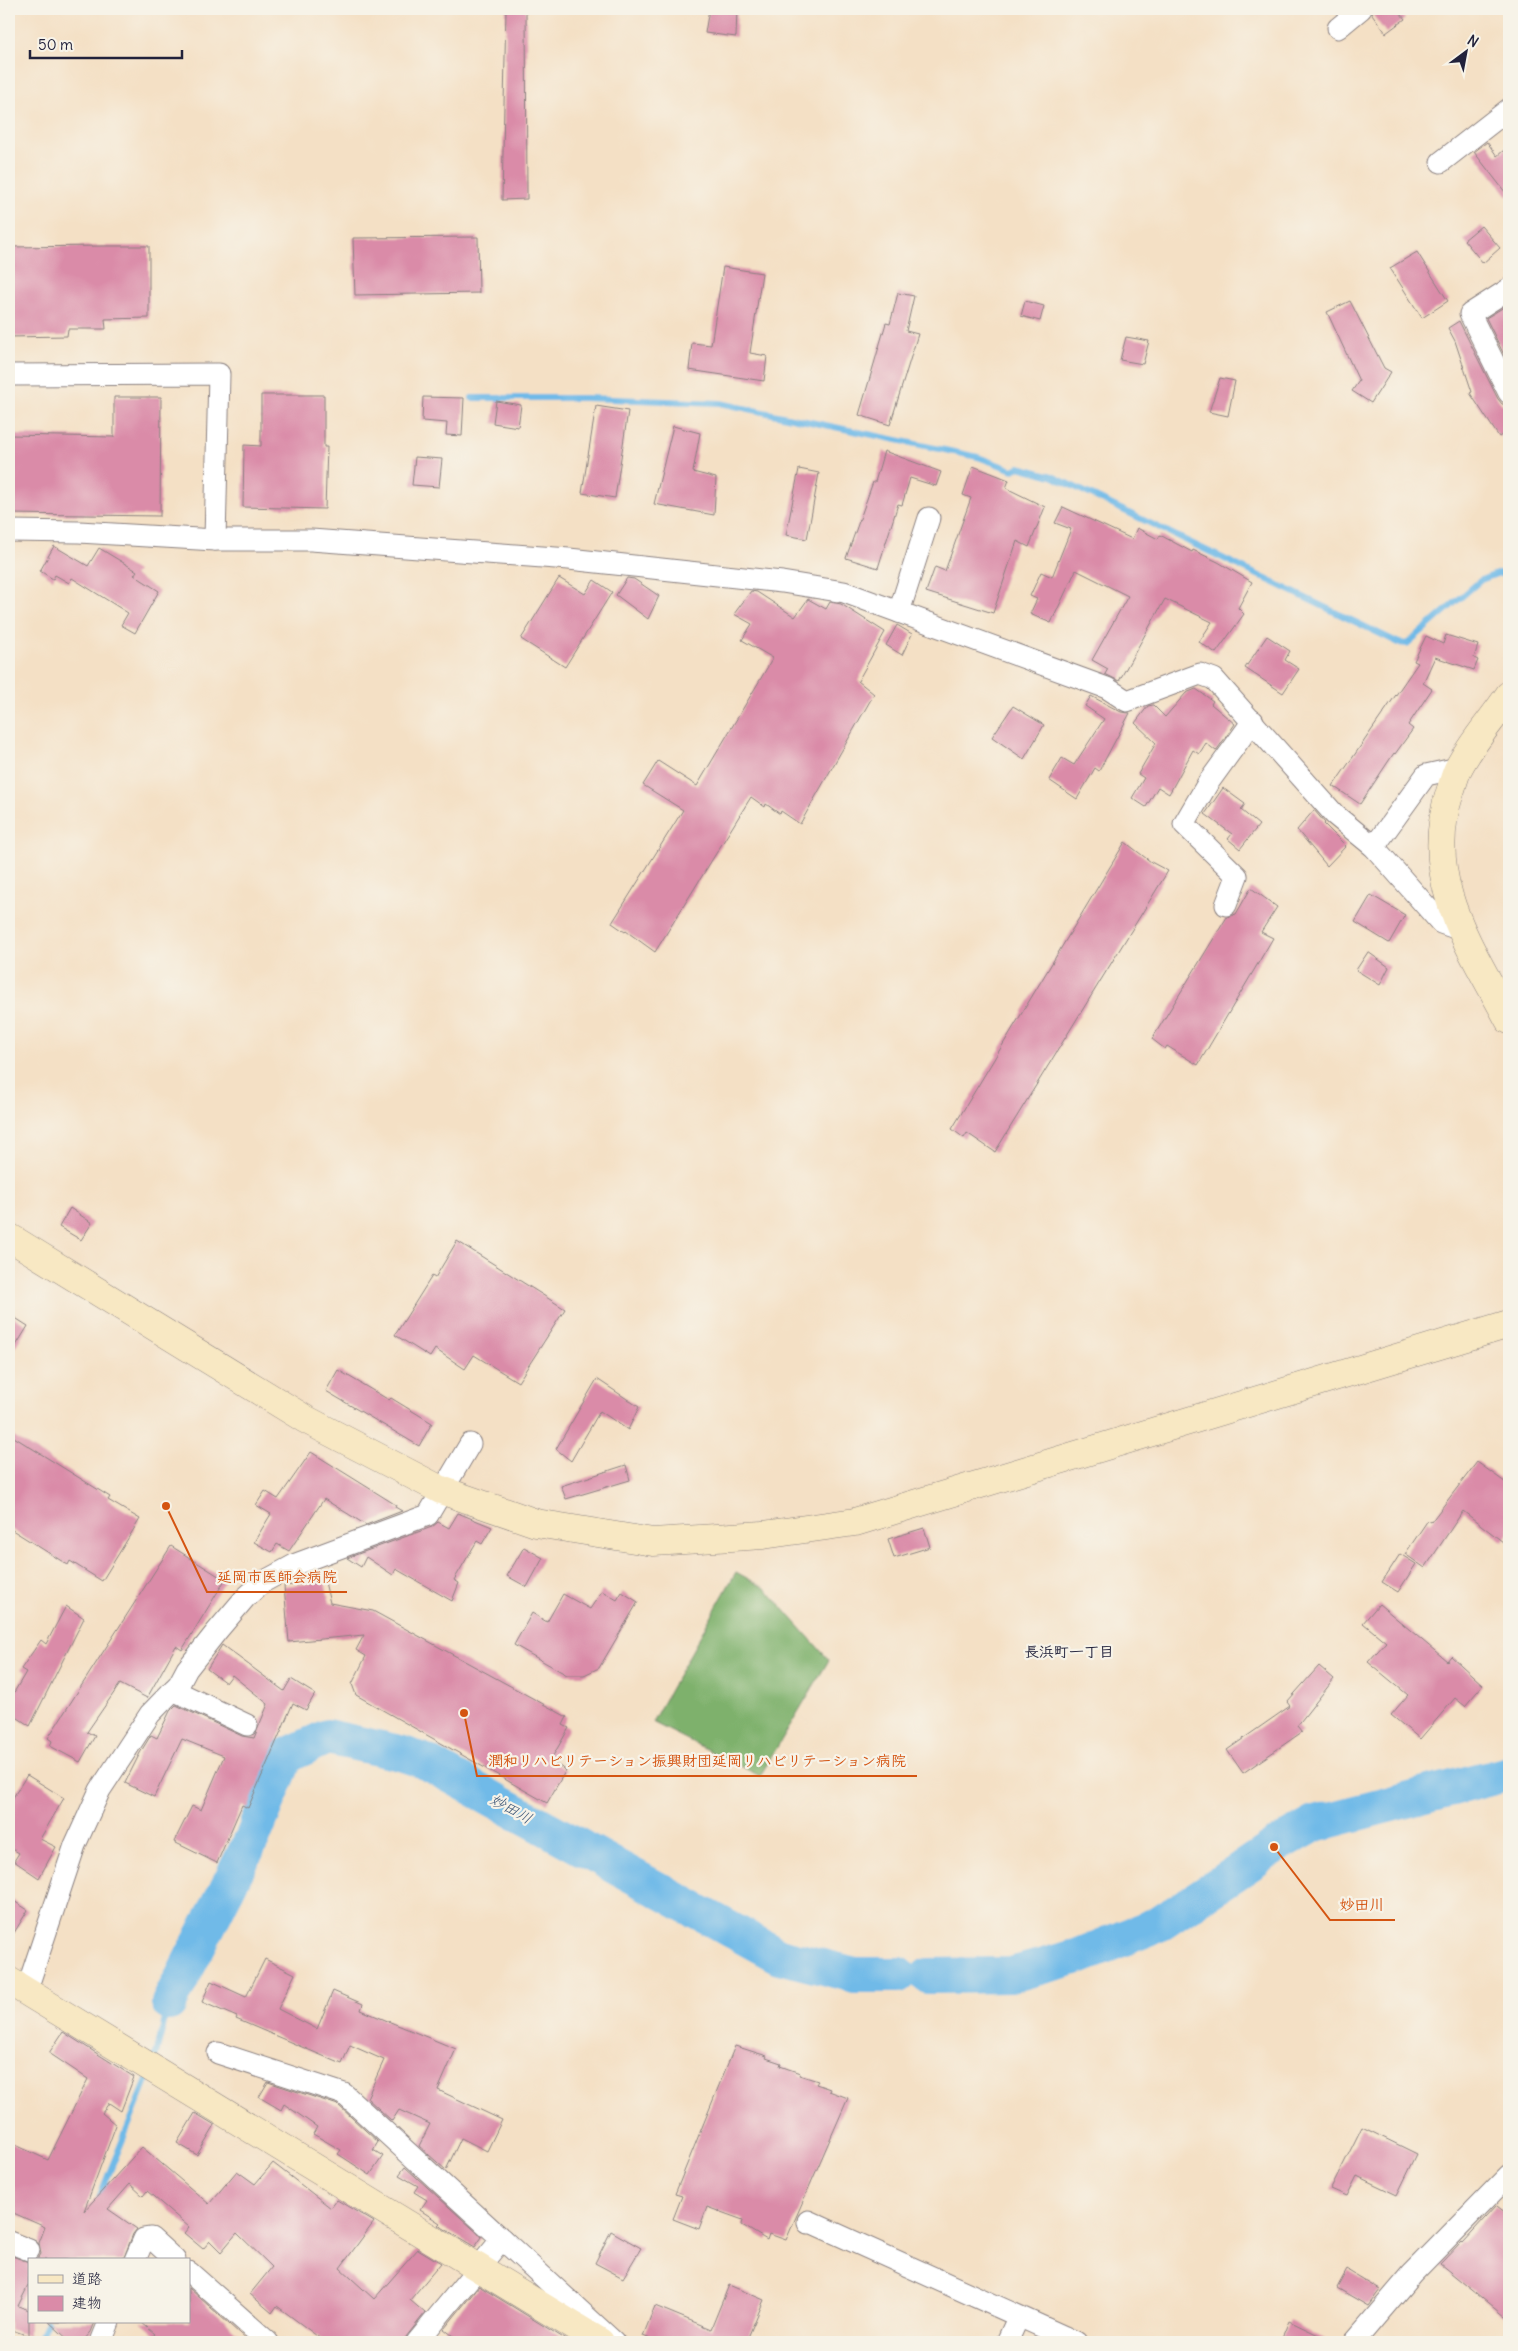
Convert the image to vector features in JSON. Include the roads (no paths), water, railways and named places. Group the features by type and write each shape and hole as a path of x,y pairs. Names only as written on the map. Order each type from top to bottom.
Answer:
{"street":[{"path":"1338,28 1362,9"},
{"path":"1441,162 1509,110"},
{"path":"1509,289 1470,314 1509,393"},
{"path":"9,375 219,374 216,540"},
{"path":"900,612 930,518"},
{"path":"9,531 79,532 216,540 311,540 569,559 772,580 844,592 1107,688 1127,701 1200,674 1214,680 1334,815 1374,847 1441,922 1461,930"},
{"path":"1509,695 1458,768 1442,814 1440,839 1442,872 1452,909 1461,930 1509,1020"},
{"path":"1226,905 1237,876 1184,824 1208,783 1252,721"},
{"path":"1374,847 1426,775 1458,768"},
{"path":"9,1237 305,1419 441,1490 536,1523 653,1542 764,1535 855,1522 1509,1324"},
{"path":"470,1444 441,1490 428,1515 296,1564 263,1582 245,1598 217,1631 173,1690 150,1714 100,1790 75,1845 17,1986 479,2270 600,2342"},
{"path":"173,1690 247,1725"},
{"path":"218,2053 344,2094 614,2342"},
{"path":"1354,2342 1412,2274 1509,2175"},
{"path":"808,2223 808,2221 1018,2318 1076,2342"},
{"path":"136,2258 144,2239 151,2238 173,2258"},
{"path":"417,2342 479,2270 502,2239"},
{"path":"9,2242 29,2250"},
{"path":"190,2273 268,2342"},
{"path":"1007,2342 1018,2318"}],"waterway":[{"path":"472,398 586,398 720,403 978,457 1013,470 1019,467 1052,476 1399,643 1407,644 1481,580 1499,573 1509,578"},
{"name":"妙田川","path":"169,2003 253,1837 286,1756 327,1737 400,1753 424,1761 779,1956 855,1975 899,1975"},
{"name":"妙田川","path":"928,1976 1011,1975 1079,1956 1161,1923 1274,1847 1315,1824 1509,1773"},
{"path":"154,2062 169,2003"},
{"path":"99,2198 150,2073"},
{"path":"38,2342 46,2324"}],"place":[{"name":"延岡市医師会病院","path":"166,1506"},
{"name":"潤和リハビリテーション振興財団延岡リハビリテーション病院","path":"464,1713"},
{"name":"妙田川","path":"1274,1847"}],"district":[{"name":"長浜町一丁目","path":"1069,1652"}]}
